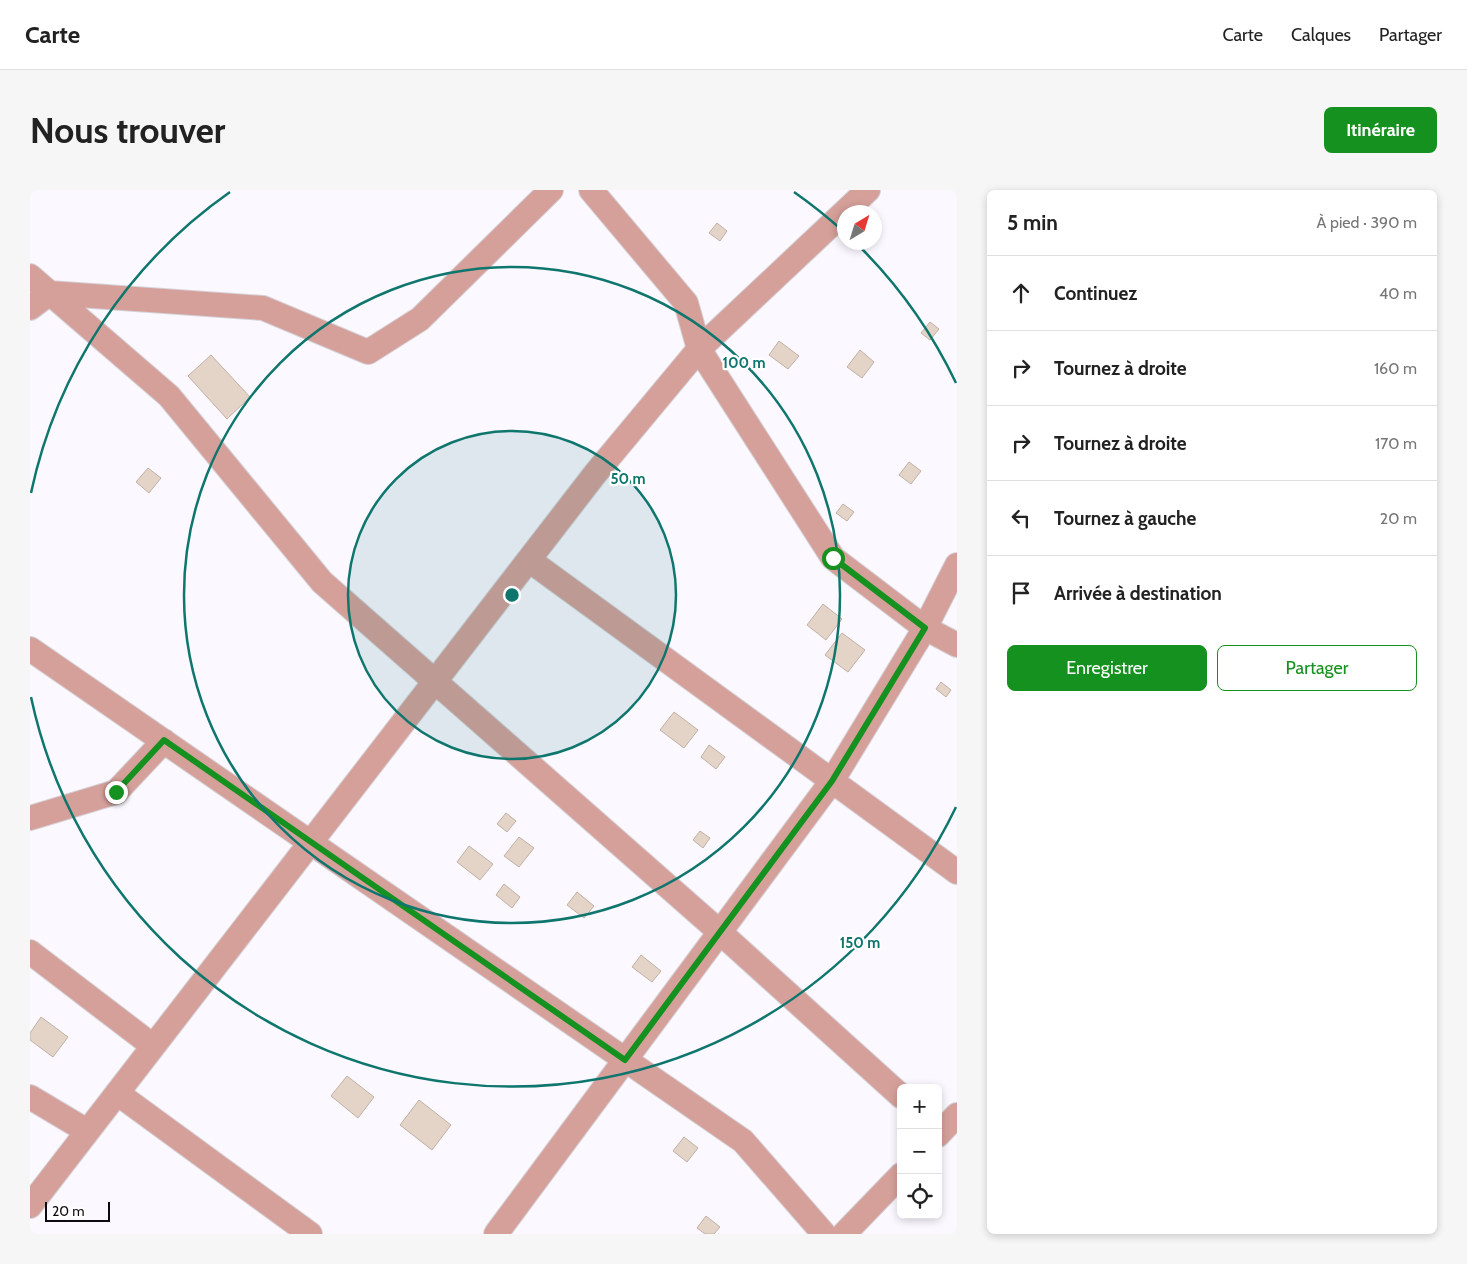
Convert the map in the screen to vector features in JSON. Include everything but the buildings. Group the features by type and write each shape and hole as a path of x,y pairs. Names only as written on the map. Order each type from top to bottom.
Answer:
{"street":[{"path":"30,308 50,293 263,308 368,352 420,318 551,190"},
{"path":"591,190 686,303 699,349 833,558 925,628 957,645"},
{"path":"30,1206 595,474 699,349 868,190"},
{"path":"30,276 169,396 322,582 720,932 897,1092"},
{"path":"529,560 957,872"},
{"path":"496,1234 832,781 925,628 957,565"},
{"path":"30,649 743,1141 824,1234"},
{"path":"30,818 116,792 164,740"},
{"path":"30,952 153,1046"},
{"path":"116,1093 310,1234"},
{"path":"30,1097 87,1131"},
{"path":"944,1136 957,1115"},
{"path":"844,1234 897,1179"}],"route":[{"path":"116,792 164,740 625,1060 832,781 925,628 833,558"}]}
